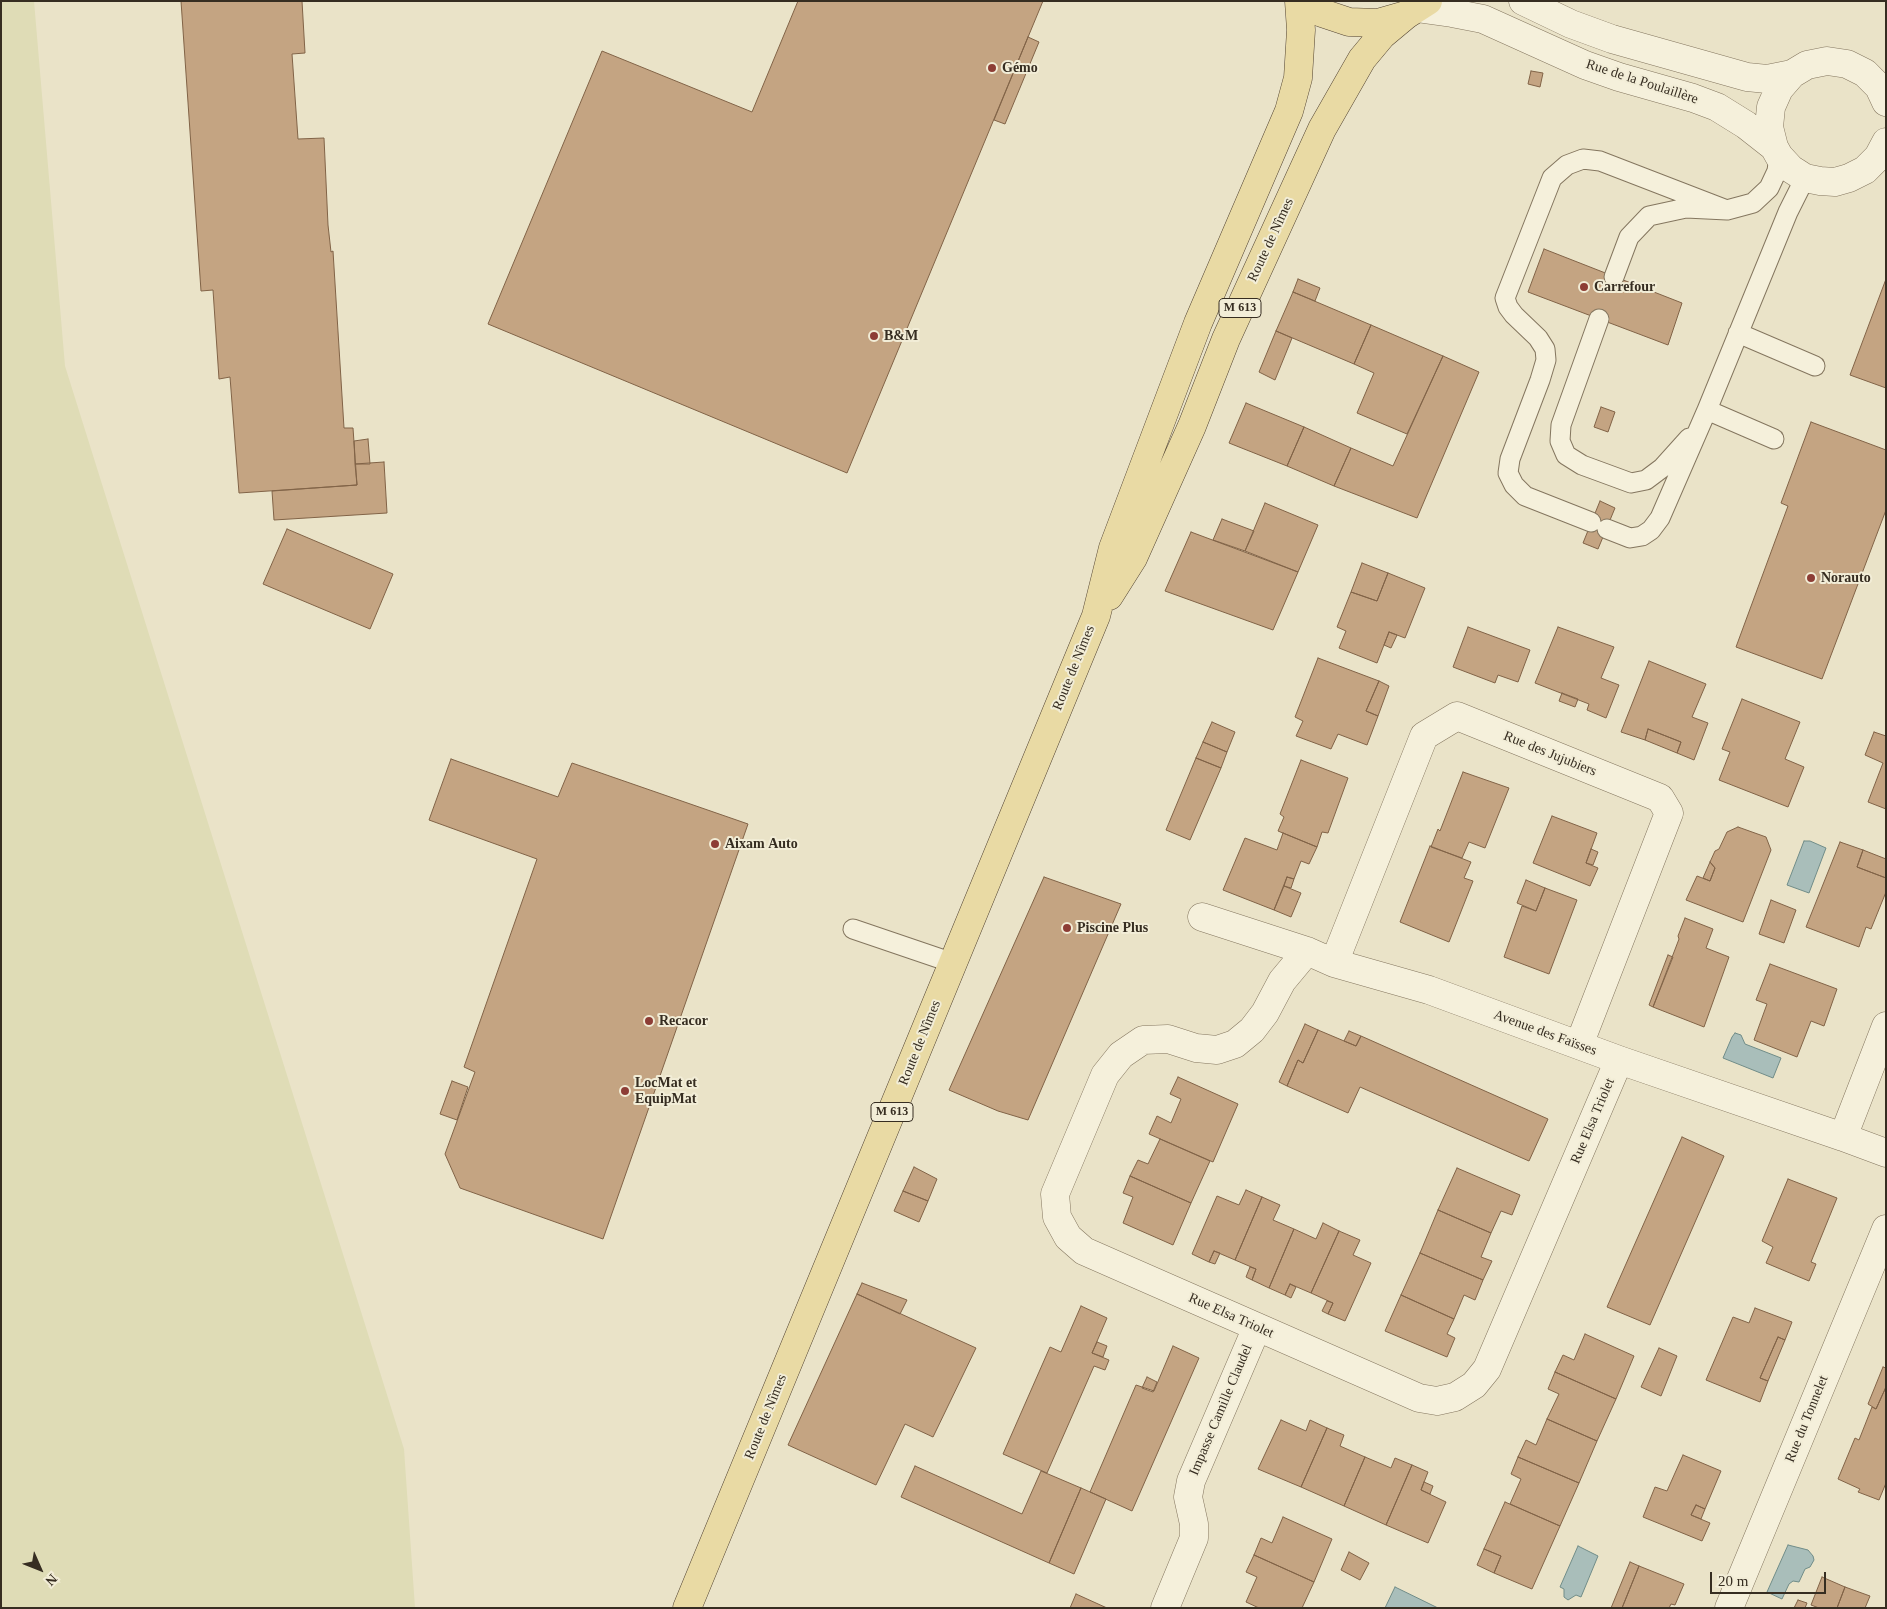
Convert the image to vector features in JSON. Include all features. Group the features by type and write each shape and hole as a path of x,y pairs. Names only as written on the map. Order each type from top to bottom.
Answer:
{"main road":[{"name":"Route de Nîmes","path":"688,1608 1096,616 1113,548 1198,322 1289,111 1298,78 1301,30 1299,1"},
{"path":"1306,1 1322,13 1349,22 1378,23 1417,8"},
{"name":"Route de Nîmes","path":"1096,616 1133,558 1192,426 1226,339 1322,129 1362,59 1382,35 1417,8"}],"street":[{"path":"1524,1 1571,24 1612,39 1747,77 1767,79 1792,74"},
{"name":"Rue de la Poulaillère","path":"1417,8 1483,19 1585,65 1619,77 1694,98 1717,108 1746,124 1777,152 1791,169 1805,178 1835,182 1871,171 1886,169"},
{"path":"1777,152 1769,127 1771,107 1778,89 1792,74 1807,65 1827,61 1847,64 1865,73 1879,87 1886,102"},
{"name":"Rue de la Poulaillère","path":"1849,178 1865,170 1878,157 1886,142"},
{"name":"Rue des Jujubiers","path":"1334,963 1424,736 1457,716 1660,798 1669,813 1579,1045"},
{"name":"Avenue des Faïsses","path":"1202,917 1307,951 1334,963 1429,990 1619,1060 1844,1137 1886,1154"},
{"name":"Rue Elsa Triolet","path":"1307,951 1282,981 1265,1013 1252,1030 1235,1044 1217,1050 1196,1048 1168,1039 1143,1040 1121,1055 1105,1075 1055,1194 1057,1217 1068,1237 1084,1251 1419,1398 1437,1401 1455,1396 1474,1385 1487,1369 1619,1060"},
{"path":"1844,1137 1886,1026"},
{"name":"Rue du Tonnelet","path":"1729,1608 1886,1229"},
{"name":"Impasse Camille Claudel","path":"1165,1608 1194,1538 1194,1524 1188,1497 1191,1481 1257,1327"}],"lane":[{"path":"1614,277 1628,237 1649,216 1686,208 1727,210 1753,203 1769,188 1777,171 1777,152"},
{"path":"1727,210 1600,161 1583,159 1568,165 1552,178 1505,298 1508,308 1538,338 1545,349 1546,360 1510,459 1508,473 1514,485 1525,496 1630,538 1642,536 1651,530 1660,518 1704,417 1788,212 1805,178"},
{"path":"1599,319 1561,425 1560,441 1566,455 1582,466 1630,483 1646,480 1662,468 1704,417"},
{"path":"1738,333 1815,366"},
{"path":"1704,417 1774,440"},
{"path":"853,929 953,963"}],"shaded area":[{"path":"1,1 34,1 65,366 404,1449 415,1608 1,1608"},
{"path":"1804,841 1810,841 1826,848 1809,893 1787,885"},
{"path":"1735,1033 1741,1035 1745,1044 1781,1058 1773,1078 1723,1058"},
{"path":"1788,1545 1808,1550 1814,1560 1810,1567 1805,1569 1799,1582 1793,1581 1789,1584 1782,1599 1767,1592"},
{"path":"1578,1546 1598,1556 1581,1597 1576,1595 1568,1600 1564,1597 1564,1589 1560,1587"},
{"path":"1395,1587 1438,1608 1385,1608"}],"building":[{"path":"181,1 302,1 305,53 292,54 298,139 324,138 328,225 331,252 333,251 344,428 353,428 357,485 239,493 230,377 219,379 213,290 201,291"},
{"path":"798,1 1043,1 847,473 488,324 602,51 752,112"},
{"path":"1028,37 1039,42 1005,124 994,120"},
{"path":"1531,71 1543,73 1540,87 1528,84"},
{"path":"1544,249 1682,303 1668,345 1528,292"},
{"path":"1298,279 1320,288 1315,301 1293,292"},
{"path":"1886,279 1886,388 1850,375"},
{"path":"1293,292 1371,325 1354,364 1276,331"},
{"path":"1371,325 1443,356 1407,434 1357,413 1374,373 1354,364"},
{"path":"1276,331 1292,338 1275,380 1259,372"},
{"path":"1443,356 1479,372 1417,518 1334,486 1351,448 1393,466"},
{"path":"1246,403 1304,427 1287,466 1229,443"},
{"path":"1601,407 1615,412 1608,432 1594,427"},
{"name":"Norauto","path":"1811,422 1886,450 1886,510 1822,679 1736,647 1788,506 1781,503"},
{"path":"1304,427 1351,448 1334,486 1287,466"},
{"path":"368,439 370,464 355,464 354,441"},
{"path":"384,462 387,513 274,520 272,491 357,485 355,464"},
{"path":"1600,501 1615,508 1598,549 1583,543"},
{"path":"1265,503 1318,525 1298,572 1245,551"},
{"path":"1222,519 1254,531 1245,551 1213,540"},
{"path":"287,529 393,574 370,629 263,584"},
{"path":"1191,532 1298,572 1273,630 1165,591"},
{"path":"1362,563 1388,573 1377,601 1351,592"},
{"path":"1388,573 1425,588 1405,638 1389,632 1377,663 1339,648 1346,631 1337,627 1351,592 1377,601"},
{"path":"1468,627 1530,650 1518,682 1498,675 1495,683 1453,667"},
{"path":"1558,627 1614,647 1601,678 1619,685 1606,718 1587,710 1589,704 1535,683"},
{"path":"1389,632 1397,635 1391,648 1384,645"},
{"path":"1318,658 1379,681 1366,711 1378,716 1367,745 1338,734 1331,749 1296,736 1303,721 1295,717"},
{"path":"1649,661 1706,684 1692,717 1708,723 1694,760 1677,753 1681,742 1648,729 1645,740 1621,732"},
{"path":"1379,681 1389,686 1378,716 1366,711"},
{"path":"1562,693 1578,699 1575,707 1559,701"},
{"path":"1742,699 1800,722 1785,759 1804,767 1788,807 1719,780 1730,752 1722,749"},
{"path":"1212,722 1235,732 1227,752 1203,742"},
{"path":"1648,729 1681,742 1677,753 1645,740"},
{"path":"1874,732 1886,736 1886,809 1868,802 1883,763 1865,755"},
{"path":"1203,742 1227,752 1221,768 1196,758"},
{"path":"1196,758 1221,768 1190,840 1166,830"},
{"path":"451,759 558,797 572,763 748,824 603,1239 460,1188 445,1154 475,1072 464,1067 537,859 429,820"},
{"path":"1301,760 1348,778 1328,833 1322,832 1317,847 1278,831 1284,817 1280,814"},
{"path":"1463,772 1509,788 1485,848 1469,842 1462,858 1431,847 1438,829 1440,831"},
{"path":"1552,816 1597,833 1586,863 1598,868 1590,886 1533,863"},
{"path":"1738,827 1766,837 1771,850 1743,922 1686,900 1697,876 1710,881 1715,868 1710,862 1715,851 1719,849 1727,832"},
{"path":"1283,833 1317,847 1309,864 1301,861 1294,879 1287,877 1274,910 1223,890 1245,838 1277,850"},
{"path":"1840,842 1863,850 1857,867 1886,878 1886,892 1871,929 1866,927 1859,947 1806,927"},
{"path":"1430,846 1471,862 1464,878 1473,881 1449,942 1400,922"},
{"path":"1591,849 1598,852 1593,865 1586,863"},
{"path":"1863,850 1886,859 1886,878 1857,867"},
{"path":"1710,862 1715,868 1710,881 1703,878"},
{"path":"1044,877 1121,904 1028,1120 998,1111 949,1090"},
{"path":"1287,877 1294,879 1291,888 1284,886"},
{"path":"1526,880 1545,888 1536,911 1517,903"},
{"path":"1284,886 1301,893 1291,917 1274,910"},
{"path":"1545,888 1577,900 1549,974 1504,957 1522,906 1536,911"},
{"path":"1771,900 1796,910 1784,943 1759,934"},
{"path":"1685,918 1713,929 1706,948 1729,957 1704,1027 1653,1007"},
{"path":"1668,955 1673,957 1653,1007 1649,1005"},
{"path":"1770,964 1837,989 1824,1026 1811,1021 1797,1057 1754,1040 1767,1004 1756,1000"},
{"path":"1305,1024 1318,1030 1303,1063 1298,1060 1287,1086 1279,1082"},
{"path":"1318,1030 1356,1046 1361,1036 1548,1119 1529,1161 1360,1087 1348,1113 1287,1086 1298,1060 1303,1063"},
{"path":"1349,1031 1361,1036 1356,1046 1344,1041"},
{"path":"1178,1077 1238,1104 1213,1162 1149,1134 1157,1116 1171,1123 1181,1099 1170,1094"},
{"path":"452,1081 468,1087 457,1120 440,1114"},
{"path":"1682,1137 1724,1156 1650,1325 1607,1307"},
{"path":"1160,1139 1210,1161 1191,1203 1130,1176 1138,1160 1148,1164"},
{"path":"914,1167 937,1179 928,1201 903,1191"},
{"path":"1457,1168 1520,1195 1512,1215 1501,1211 1491,1233 1438,1210"},
{"path":"1130,1176 1191,1203 1173,1245 1123,1223 1133,1197 1123,1193"},
{"path":"1788,1179 1837,1198 1811,1262 1816,1264 1809,1281 1766,1263 1773,1247 1762,1241"},
{"path":"1246,1190 1262,1197 1235,1260 1214,1251 1209,1262 1192,1254 1217,1196 1239,1205"},
{"path":"903,1191 928,1201 919,1222 894,1211"},
{"path":"1262,1197 1280,1205 1273,1220 1294,1229 1269,1288 1252,1280 1256,1269 1235,1260"},
{"path":"1438,1210 1491,1233 1481,1257 1492,1261 1483,1280 1420,1253"},
{"path":"1323,1223 1339,1231 1311,1293 1290,1284 1285,1295 1269,1288 1294,1229 1316,1239"},
{"path":"1339,1231 1360,1240 1353,1255 1371,1263 1345,1321 1328,1314 1333,1303 1311,1293"},
{"path":"1214,1251 1220,1253 1215,1264 1209,1262"},
{"path":"1420,1253 1483,1280 1475,1300 1464,1295 1454,1319 1401,1295"},
{"path":"1250,1267 1256,1269 1252,1280 1246,1277"},
{"path":"862,1283 907,1300 900,1314 857,1294"},
{"path":"1290,1284 1296,1287 1291,1298 1285,1295"},
{"path":"857,1294 976,1348 933,1437 905,1424 876,1485 788,1445"},
{"path":"1401,1295 1454,1319 1447,1334 1455,1338 1447,1357 1385,1331"},
{"path":"1327,1301 1333,1303 1328,1314 1322,1311"},
{"path":"1081,1306 1107,1318 1092,1353 1109,1360 1105,1370 1094,1366 1047,1473 1003,1454 1050,1347 1061,1352"},
{"path":"1755,1308 1792,1322 1785,1340 1778,1337 1760,1378 1768,1381 1760,1402 1706,1380 1733,1317 1749,1323"},
{"path":"1585,1334 1634,1356 1616,1399 1555,1372 1563,1355 1574,1360"},
{"path":"1778,1337 1785,1340 1768,1381 1760,1378"},
{"path":"1097,1342 1107,1346 1103,1357 1092,1353"},
{"path":"1173,1346 1199,1358 1132,1511 1090,1492 1136,1385 1154,1391"},
{"path":"1659,1348 1677,1356 1661,1396 1641,1387"},
{"path":"1883,1367 1886,1368 1886,1387 1876,1409 1868,1404"},
{"path":"1555,1372 1616,1399 1597,1441 1547,1419 1559,1394 1548,1389"},
{"path":"1147,1377 1157,1382 1153,1392 1142,1388"},
{"path":"1886,1387 1886,1483 1879,1500 1858,1492 1860,1489 1838,1479 1855,1438 1859,1440 1872,1407 1876,1409"},
{"path":"1547,1419 1597,1441 1579,1483 1518,1457 1526,1440 1536,1445"},
{"path":"1281,1420 1306,1431 1310,1420 1327,1428 1301,1487 1258,1469"},
{"path":"1327,1428 1344,1435 1340,1446 1365,1457 1344,1506 1301,1487"},
{"path":"1683,1455 1721,1471 1705,1509 1696,1505 1691,1515 1710,1523 1702,1541 1643,1517 1655,1487 1667,1491"},
{"path":"1365,1457 1391,1468 1395,1458 1412,1465 1386,1525 1344,1506"},
{"path":"1518,1457 1579,1483 1560,1526 1510,1504 1521,1479 1511,1474"},
{"path":"1412,1465 1428,1472 1421,1490 1446,1502 1428,1543 1386,1525"},
{"path":"915,1466 1022,1514 1041,1471 1081,1488 1049,1563 901,1497"},
{"path":"1424,1482 1433,1486 1430,1494 1421,1490"},
{"path":"1081,1488 1106,1499 1074,1574 1049,1563"},
{"path":"1505,1502 1560,1526 1532,1589 1494,1573 1501,1556 1484,1549"},
{"path":"1696,1505 1705,1509 1701,1519 1691,1515"},
{"path":"1283,1517 1332,1539 1314,1582 1254,1555 1261,1538 1272,1543"},
{"path":"1484,1549 1501,1556 1494,1573 1477,1565"},
{"path":"1349,1552 1369,1563 1360,1580 1341,1570"},
{"path":"1254,1555 1314,1582 1302,1608 1259,1608 1246,1602 1257,1577 1246,1572"},
{"path":"1630,1562 1639,1566 1622,1608 1611,1608"},
{"path":"1639,1566 1684,1584 1675,1605 1671,1604 1669,1608 1622,1608"},
{"path":"1822,1577 1845,1587 1837,1608 1819,1608 1811,1605"},
{"path":"1845,1587 1870,1596 1865,1608 1837,1608"},
{"path":"1076,1594 1107,1608 1070,1608"},
{"path":"1798,1600 1807,1603 1805,1608 1794,1608"}],"place":[{"name":"Gémo","path":"992,68"},
{"name":"Carrefour","path":"1584,287"},
{"name":"B&M","path":"874,336"},
{"name":"Norauto","path":"1811,578"},
{"name":"Aixam Auto","path":"715,844"},
{"name":"Piscine Plus","path":"1067,928"},
{"name":"Recacor","path":"649,1021"},
{"name":"LocMat et EquipMat","path":"625,1091"}]}
